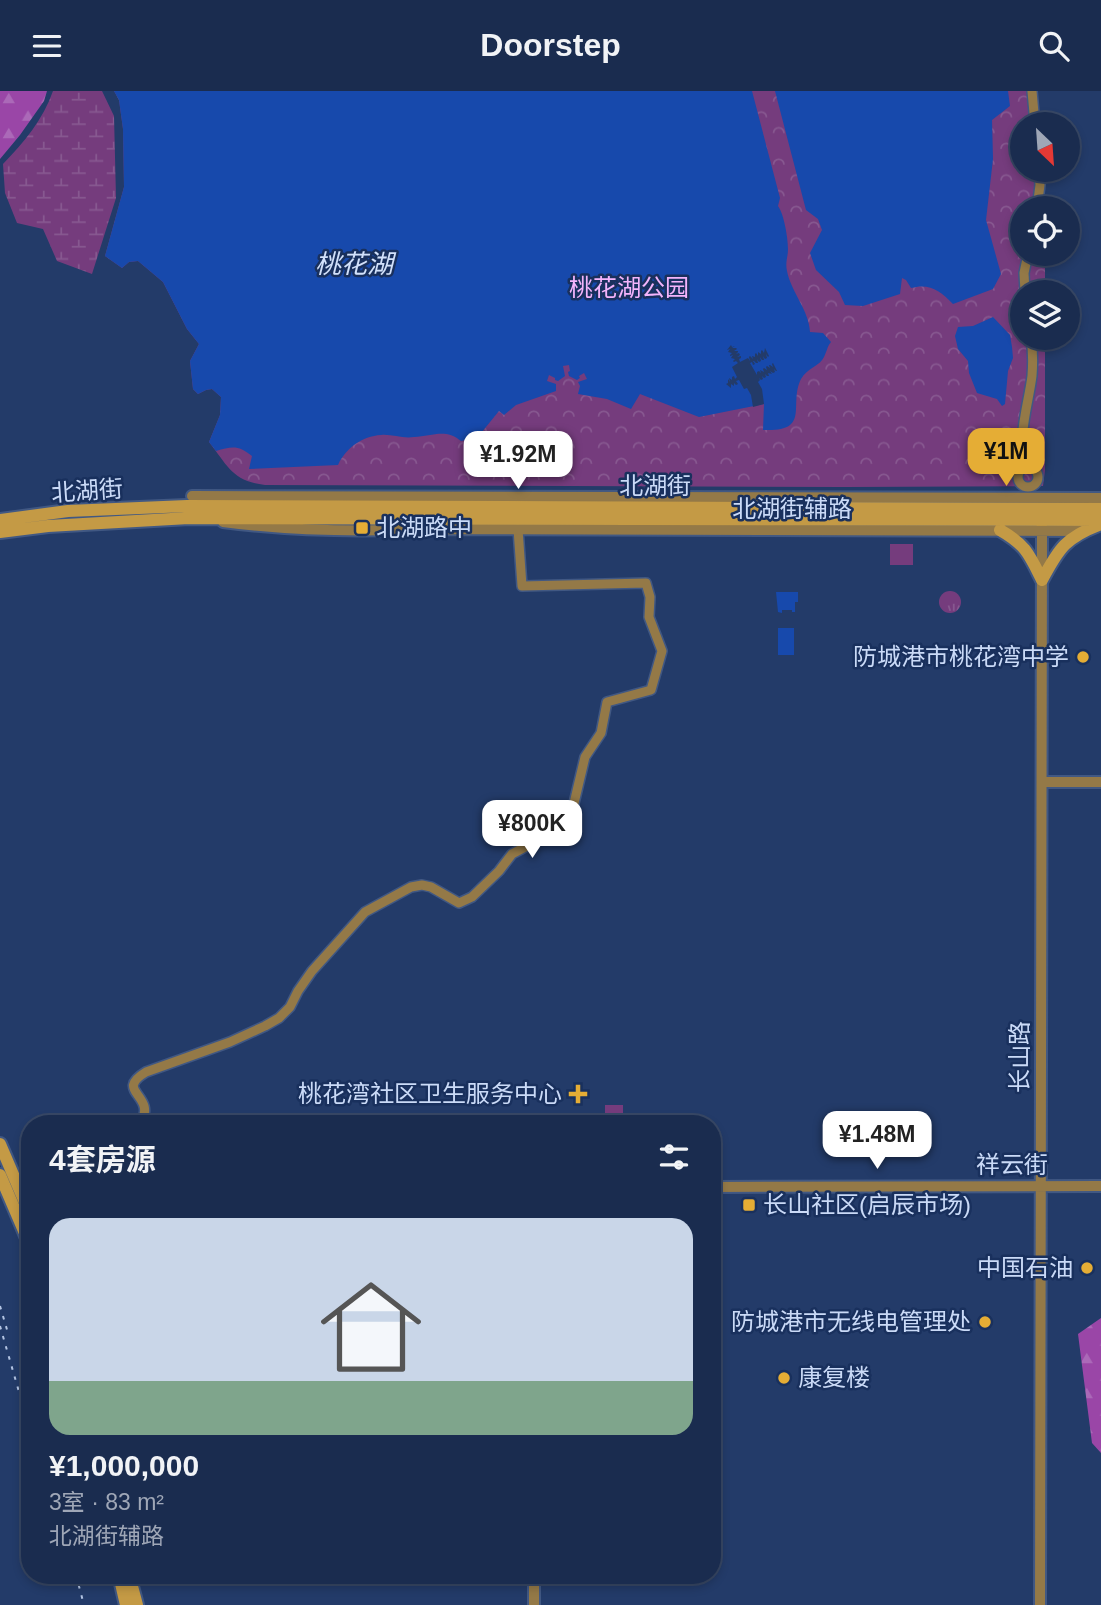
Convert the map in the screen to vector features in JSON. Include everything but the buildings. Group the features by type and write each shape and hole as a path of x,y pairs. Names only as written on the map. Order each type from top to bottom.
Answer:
{"main road":[{"name":"北湖街","path":"0,520 68,512 187,506 1040,514 1101,522"},
{"name":"北湖街","path":"0,532 48,526 190,518 479,524 872,525 1101,509"},
{"path":"1042,580 1057,551 1067,541 1101,522"},
{"path":"1000,530 1017,540 1029,554 1042,580"},
{"path":"0,1145 21,1194"},
{"path":"0,1175 21,1224"},
{"path":"121,1584 126,1605"},
{"path":"131,1584 137,1605"}],"street":[{"path":"1032,91 1034,112"},
{"path":"1032,350 1023,423 1023,456 1027,468 1035,470 1038,476 1037,482 1031,487 1040,514"},
{"name":"北湖街辅路","path":"192,496 1040,514 1083,531 1101,531"},
{"name":"北湖街辅路","path":"872,525 1000,530 1040,514 1101,498"},
{"name":"长山路","path":"1040,514 1040,1605"},
{"path":"479,524 519,529 594,524"},
{"path":"146,1115 145,1105 132,1087 140,1075 230,1042 279,1018 290,1007 312,971 365,912 411,887 422,885 431,887 459,903 472,897 512,855 563,827 570,820 585,757 601,733 607,702 651,690 662,652 649,617 650,597 646,583 522,586 519,529"},
{"path":"1042,782 1101,782"},
{"path":"16,1183 21,1181"},
{"name":"祥云街","path":"721,1187 1101,1186"},
{"path":"534,1584 534,1605"}],"green space":[{"path":"0,91 47,91 44,101 0,159"},
{"path":"53,91 102,91 114,116 116,198 92,274 57,261 43,229 17,223 5,193 3,164 32,130"},
{"name":"桃花湖","path":"114,91 1036,91 1038,112 1010,112 1010,182 1044,182 1044,196 1010,196 1010,266 1045,266 1045,280 1010,280 1010,350 1045,350 1043,486 265,485 245,480 226,465 209,442 220,415 221,397 212,389 198,394 193,389 190,361 199,344 187,329 163,282 138,261 129,262 122,268 105,256 124,187 123,129 119,100"},
{"path":"890,544 913,544 913,565 890,565"},
{"path":"950,591 958,594 961,602 958,610 950,613 942,610 939,602 942,594"},
{"path":"605,1105 623,1105 623,1115 605,1115"},
{"path":"1101,1318 1101,1453 1092,1443 1078,1334"}],"water":[{"name":"桃花湖","path":"114,91 752,91 780,198 778,206 786,233 786,268 789,279 807,316 810,332 823,333 831,342 822,360 801,379 796,415 788,427 763,430 764,404 699,417 640,394 631,409 607,399 578,394 578,382 587,379 584,373 577,380 569,376 569,365 563,366 565,376 558,381 549,375 547,381 556,384 556,391 516,405 504,415 499,411 477,438 461,441 444,434 374,436 355,444 345,453 338,465 249,469 252,456 247,452 235,447 216,451 209,442 220,415 221,397 212,389 198,394 193,389 190,361 199,344 187,329 163,282 138,261 129,262 122,268 105,256 124,187 123,129 119,100"},
{"path":"775,91 1008,91 1010,106 992,120 993,159 986,220 1001,274 993,289 953,304 934,289 923,286 911,288 902,278 900,294 863,306 845,305 839,292 816,270 810,253 822,230 818,219 806,210"},
{"path":"993,317 1010,335 1013,358 1008,371 1005,404 1002,406 997,399 977,393 969,373 968,361 958,349 955,336 958,327 973,326"},
{"path":"776,592 798,592 795,612 778,612"},
{"path":"778,628 794,628 794,655 778,655"}],"pier":[{"path":"731,345 737,349 734,351 738,351 736,354 740,355 737,357 741,356 740,362 748,358 750,361 750,356 753,359 752,356 755,357 756,353 758,356 758,352 761,354 762,350 764,353 765,348 769,356 766,354 767,358 763,356 764,360 760,357 761,361 757,359 758,363 750,363 757,375 759,371 761,373 760,370 764,372 764,368 767,370 767,366 770,368 769,365 773,367 773,363 777,371 774,369 773,373 770,371 772,374 768,373 769,376 765,374 763,379 759,378 764,404 753,407 751,395 739,380 734,386 731,384 731,388 726,384 728,379 730,382 729,378 732,380 732,377 737,377 732,367 738,363 731,358 732,353 728,352 730,349 727,350"}],"railway":[{"path":"0,1306 8,1333"},
{"path":"0,1326 21,1399"},
{"path":"78,1584 84,1605"}],"place":[{"name":"北湖路中","path":"362,528"},
{"name":"防城港市桃花湾中学","path":"1083,657"},
{"name":"桃花湾社区卫生服务中心","path":"578,1094"},
{"name":"长山社区(启辰市场)","path":"749,1205"},
{"name":"中国石油","path":"1087,1268"},
{"name":"防城港市无线电管理处","path":"985,1322"},
{"name":"康复楼","path":"784,1378"}],"park label":[{"name":"桃花湖公园","path":"629,288"}]}
